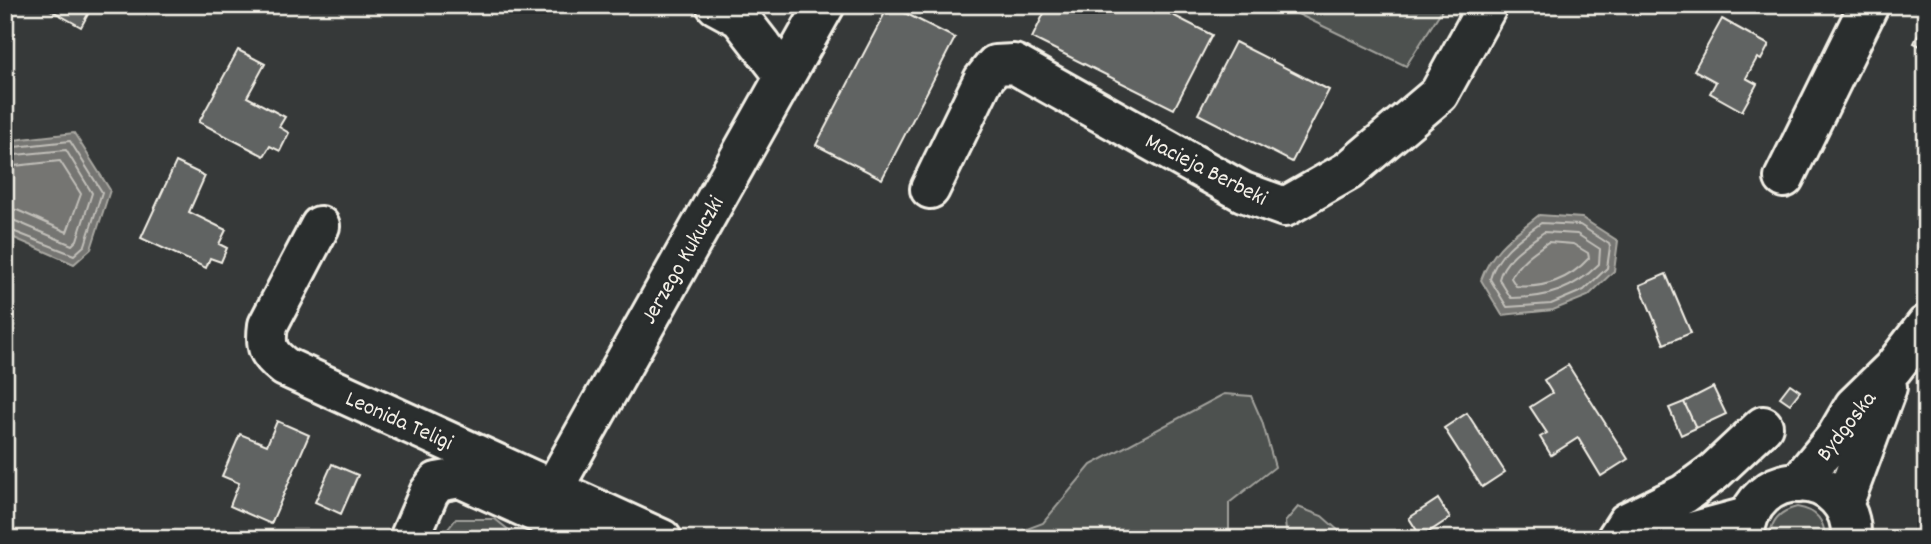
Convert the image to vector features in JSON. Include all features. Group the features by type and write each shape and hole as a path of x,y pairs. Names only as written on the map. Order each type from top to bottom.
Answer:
{"street":[{"path":"716,5 740,18 785,76"},
{"name":"Jerzego Kukuczki","path":"545,500 825,5"},
{"name":"Macieja Berbeki","path":"930,189 983,80 995,65 1014,64 1243,192 1286,206 1348,171 1439,94 1488,5"},
{"path":"1784,178 1870,5"},
{"name":"Leonida Teligi","path":"320,226 268,325 266,339 270,355 285,367 545,500 662,539"},
{"name":"Bydgoska","path":"1798,483 1836,437 1854,406 1893,368 1926,325"},
{"name":"Bydgoska","path":"1847,522 1893,368"},
{"path":"1616,539 1626,523 1684,494 1714,472 1763,426"},
{"path":"409,539 429,493 437,482 460,478 545,500 595,539"},
{"path":"1665,539 1746,528 1753,505 1767,492 1784,484 1816,484 1833,494 1847,522"}],"shaded area":[{"path":"1279,5 1445,5 1406,66"},
{"path":"1224,394 1251,396 1262,421 1275,467 1229,503 1229,532 1222,539 1000,539 1043,523 1091,465"},
{"path":"1298,507 1322,516 1348,539 1287,539 1285,522"},
{"path":"1797,507 1818,517 1825,539 1770,539 1777,518 1785,511"},
{"path":"456,519 495,519 520,539 440,539"}],"water":[{"path":"74,133 110,190 91,249 74,264 5,234 5,141"},
{"path":"1539,215 1582,218 1618,241 1614,271 1588,296 1553,310 1502,315 1481,280 1498,250"}],"building":[{"path":"42,5 93,5 81,27"},
{"path":"889,5 955,38 882,179 816,145"},
{"path":"1048,5 1153,5 1212,35 1174,109 1032,38"},
{"path":"1722,19 1769,45 1761,60 1757,58 1746,78 1757,84 1742,111 1710,93 1716,82 1694,70"},
{"path":"1926,19 1926,49 1914,43"},
{"path":"1235,42 1329,90 1292,162 1198,114"},
{"path":"238,50 265,64 247,97 285,117 279,127 289,133 280,151 270,146 264,156 199,122"},
{"path":"176,162 205,176 189,212 226,230 219,244 227,248 221,262 210,258 206,268 141,238"},
{"path":"1666,274 1691,333 1664,344 1640,285"},
{"path":"1568,365 1628,459 1601,476 1578,438 1551,455 1540,437 1547,433 1530,407 1552,393 1544,380"},
{"path":"1790,384 1800,391 1790,404 1780,397"},
{"path":"1713,387 1726,414 1696,428 1684,402"},
{"path":"1684,402 1696,428 1681,435 1669,408"},
{"path":"1467,413 1505,472 1482,487 1444,428"},
{"path":"277,421 309,435 271,524 230,506 239,483 222,476 240,434 267,445"},
{"path":"332,464 358,475 341,514 315,502"},
{"path":"1438,499 1450,518 1421,537 1409,518"},
{"path":"1923,514 1926,516 1926,539 1910,539"}]}
